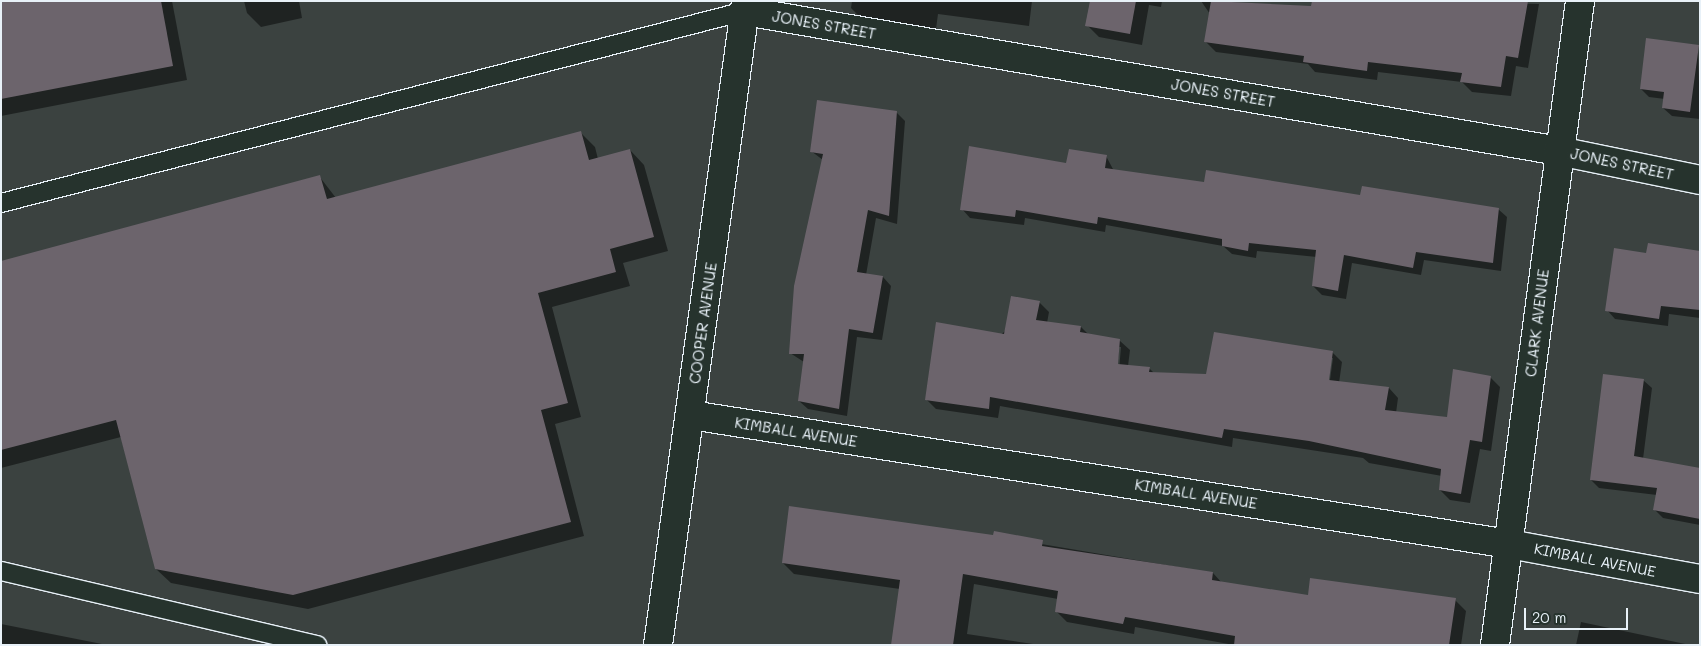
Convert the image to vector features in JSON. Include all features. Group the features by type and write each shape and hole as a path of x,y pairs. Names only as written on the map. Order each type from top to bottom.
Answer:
{"street":[{"name":"CLARK AVENUE","path":"1495,645 1580,1"},
{"name":"JONES STREET","path":"746,6 1559,151 1700,180"},
{"name":"COOPER AVENUE","path":"658,645 746,6"},
{"name":"KIMBALL AVENUE","path":"691,415 1509,544 1700,579"}],"lane":[{"path":"1,203 746,6"},
{"path":"1,571 317,645"}],"building":[{"path":"1,1 161,1 173,66 1,99"},
{"path":"1090,1 1136,1 1130,34 1085,26"},
{"path":"1211,1 1311,6 1312,1 1528,1 1518,58 1506,56 1501,87 1460,82 1462,73 1368,62 1367,71 1303,62 1304,56 1204,42"},
{"path":"1646,38 1699,45 1690,112 1662,108 1664,92 1640,89"},
{"path":"817,100 897,111 889,216 868,210 857,272 883,276 873,333 849,329 839,409 798,401 804,354 789,354 794,286 823,154 810,152"},
{"path":"581,131 589,160 630,149 654,237 610,249 616,272 538,293 568,403 541,410 571,522 293,595 155,569 116,420 1,450 1,261 320,175 327,199"},
{"path":"969,146 1066,163 1069,149 1107,155 1105,168 1204,182 1206,170 1360,195 1362,186 1499,208 1493,263 1416,252 1413,268 1344,255 1338,291 1312,286 1316,250 1249,243 1248,251 1222,246 1222,239 1098,217 1097,224 1016,210 1015,217 960,210"},
{"path":"1648,243 1700,251 1700,310 1661,306 1659,319 1605,311 1614,248 1646,253"},
{"path":"1011,296 1040,301 1036,320 1081,326 1080,332 1120,339 1118,364 1150,367 1149,372 1206,374 1214,332 1333,351 1329,380 1389,387 1385,410 1447,417 1453,369 1491,376 1482,442 1470,440 1461,494 1439,490 1441,469 1309,441 1224,429 1222,438 990,397 989,409 925,400 936,322 1004,334"},
{"path":"1603,374 1644,379 1634,456 1700,468 1700,519 1653,510 1657,488 1590,480"},
{"path":"789,506 993,535 994,531 1043,540 1042,546 1213,572 1212,580 1308,595 1310,578 1456,598 1449,645 1234,645 1235,636 1125,617 1123,624 1055,612 1058,591 963,574 953,645 891,645 900,580 782,563"}]}
